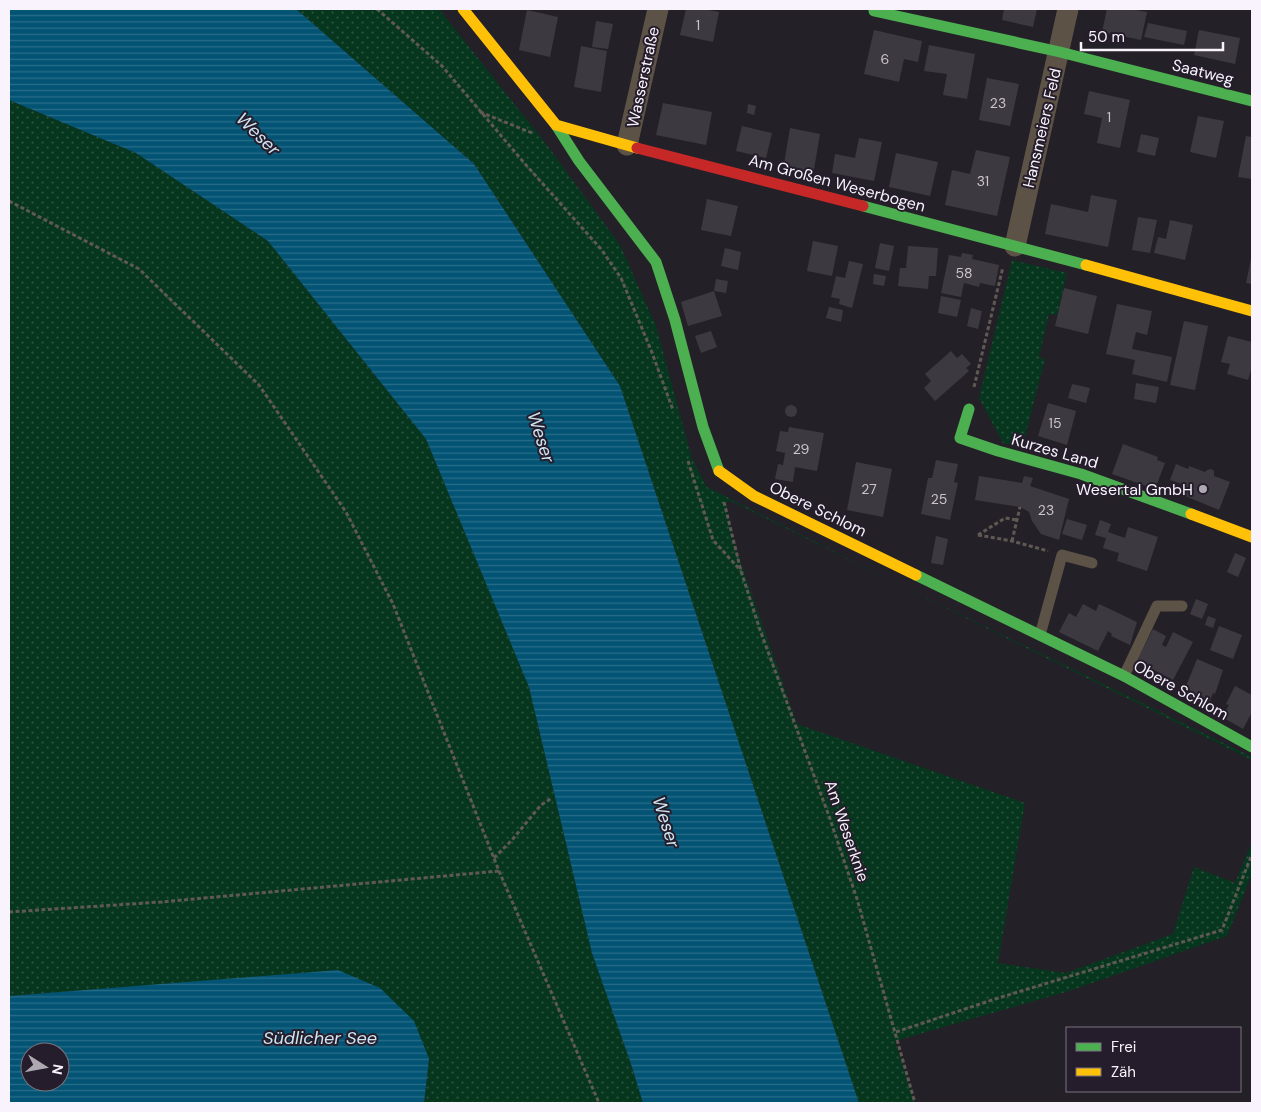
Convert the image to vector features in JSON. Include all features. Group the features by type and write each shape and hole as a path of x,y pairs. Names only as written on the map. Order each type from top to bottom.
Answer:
{"street":[{"path":"463,9 553,121"},
{"name":"Wasserstraße","path":"627,145 658,9"},
{"name":"Hansmeiers Feld","path":"1012,245 1060,52 1068,9"},
{"name":"Saatweg","path":"874,11 1060,52 1252,101"},
{"name":"Am Großen Weserbogen","path":"553,121 627,145 1012,245 1252,311"},
{"name":"Obere Schlom","path":"553,121 579,161 656,262 675,320 706,434 718,470 754,496 1124,676 1252,747"},
{"name":"Kurzes Land","path":"969,409 960,438 998,451 1081,474 1252,538"}],"lane":[{"path":"1040,635 1062,555 1092,563"},
{"path":"1124,676 1157,606 1182,606"}],"path":[{"path":"378,9 442,66 479,112 602,249 621,278 651,350 674,414"},
{"path":"479,112 518,129 540,134 553,121"},
{"path":"9,201 139,269 259,386 346,512 392,604 499,871 600,1103"},
{"path":"969,409 1012,245"},
{"path":"688,460 713,540 741,571"},
{"name":"Am Weserknie","path":"723,500 741,571 760,630 841,849 896,1032 915,1103"},
{"path":"1012,541 1020,507"},
{"path":"1017,520 1005,518 978,536 1012,541 1062,555"},
{"path":"494,858 542,805 552,798"},
{"path":"896,1032 995,999 1222,930 1252,854"},
{"path":"9,912 162,902 499,871"}],"green space":[{"path":"296,9 439,9 547,145 620,245 656,326 692,459 707,487 890,580 1252,757 1252,760 731,501 726,502 732,537 797,724 1025,803 998,963 1066,973 1173,934 1194,867 1235,883 1252,842 1252,874 1227,936 1069,991 895,1041 915,1103 859,1103 620,386 474,164"},
{"path":"9,100 136,153 268,241 426,439 529,687 592,953 643,1103 424,1103 429,1059 338,971 9,996"},
{"path":"1012,260 1067,273 1057,315 1049,314 1039,357 1045,359 1022,448 1003,443 979,398"}],"water":[{"name":"Weser","path":"9,9 296,9 474,164 620,386 859,1103 643,1103 592,953 529,687 426,439 268,241 136,153 9,100"},
{"name":"Südlicher See","path":"338,970 380,988 414,1021 429,1059 424,1103 9,1103 9,996"}],"building":[{"path":"686,9 703,9 719,12 713,42 680,35"},
{"path":"1004,9 1037,9 1033,27 1002,20"},
{"path":"1107,9 1130,9 1147,12 1141,40 1102,32"},
{"path":"527,10 558,17 550,57 519,50"},
{"path":"596,21 613,24 608,49 592,47"},
{"path":"1148,23 1187,31 1184,45 1144,37"},
{"path":"874,30 922,41 918,62 904,59 899,82 864,74"},
{"path":"1199,30 1240,38 1235,64 1194,55"},
{"path":"929,45 975,54 967,99 943,95 947,74 924,71"},
{"path":"581,46 607,51 601,92 574,87"},
{"path":"987,78 1019,84 1010,126 979,120"},
{"path":"1089,91 1130,100 1120,148 1097,143 1102,118 1084,114"},
{"path":"663,103 712,112 706,145 656,135"},
{"path":"748,104 756,106 754,115 747,113"},
{"path":"1198,116 1224,121 1216,158 1190,152"},
{"path":"742,126 772,133 766,158 736,151"},
{"path":"790,128 820,134 813,175 783,170"},
{"path":"1141,134 1159,138 1155,156 1137,152"},
{"path":"1246,136 1252,137 1252,179 1238,177"},
{"path":"859,138 882,142 874,181 832,173 835,154 855,158"},
{"path":"976,150 1010,157 997,216 945,205 952,170 970,174"},
{"path":"896,153 938,162 930,196 889,187"},
{"path":"1091,195 1117,200 1108,247 1045,234 1051,204 1088,212"},
{"path":"707,199 738,206 731,236 701,230"},
{"path":"1138,217 1157,220 1150,253 1132,250"},
{"path":"1170,220 1193,225 1185,260 1154,253 1158,237 1166,239"},
{"path":"813,241 838,246 832,276 807,271"},
{"path":"880,243 894,246 889,271 875,268"},
{"path":"908,246 938,248 936,276 929,276 928,289 898,286 900,268 906,268"},
{"path":"725,248 741,252 738,270 721,266"},
{"path":"962,253 973,255 972,259 999,265 995,286 980,283 979,287 964,283 961,297 941,293 949,255 961,257"},
{"path":"1252,259 1252,284 1246,283"},
{"path":"849,261 863,264 852,308 839,304 840,299 831,297 836,276 845,278"},
{"path":"874,274 886,276 884,286 873,284"},
{"path":"716,279 728,281 726,293 714,291"},
{"path":"1064,288 1097,296 1088,334 1055,326"},
{"path":"714,291 722,316 688,326 681,302"},
{"path":"941,296 961,300 957,317 938,313"},
{"path":"1117,304 1152,311 1147,335 1136,332 1132,349 1172,357 1167,382 1132,374 1135,360 1106,354"},
{"path":"829,307 843,310 841,322 826,318"},
{"path":"971,308 982,311 978,329 967,326"},
{"path":"1184,321 1208,326 1195,390 1170,385"},
{"path":"711,331 717,347 701,353 695,336"},
{"path":"1228,336 1252,342 1252,370 1248,380 1227,374 1230,364 1221,362"},
{"path":"951,351 957,358 962,354 971,364 966,368 969,371 935,401 924,388 931,381 925,374"},
{"path":"1136,383 1159,387 1156,403 1134,399"},
{"path":"1072,384 1090,388 1086,403 1068,398"},
{"path":"1048,403 1076,411 1067,445 1038,436"},
{"path":"789,405 793,405 797,411 793,417 789,417 785,413 785,409"},
{"path":"789,427 824,433 817,471 795,467 793,482 775,479 778,464 783,465 785,453 776,451 780,431 788,432"},
{"path":"1123,444 1158,457 1157,460 1165,463 1155,489 1112,474"},
{"path":"936,460 958,464 954,482 958,483 950,520 921,514 928,478 932,478"},
{"path":"856,462 892,469 883,517 847,510"},
{"name":"Wesertal GmbH","path":"1176,464 1188,469 1189,466 1205,472 1211,469 1214,471 1214,476 1230,482 1219,510 1178,493 1182,484 1170,480"},
{"path":"979,476 1022,483 1024,476 1033,478 1030,486 1069,499 1059,540 1041,534 1032,521 1029,512 1020,507 975,500"},
{"path":"1067,519 1087,525 1082,540 1062,534"},
{"path":"1100,520 1111,524 1108,532 1125,538 1128,527 1158,537 1147,571 1117,561 1119,553 1103,548 1106,538 1095,535"},
{"path":"936,536 948,539 943,565 931,563"},
{"path":"1235,553 1246,558 1238,577 1227,572"},
{"path":"1196,599 1208,604 1202,619 1190,614"},
{"path":"1083,604 1096,611 1099,604 1137,622 1130,645 1111,636 1112,634 1108,631 1098,651 1059,632 1069,613 1076,617"},
{"path":"1208,616 1216,619 1213,628 1205,625"},
{"path":"1219,626 1242,635 1233,659 1210,650"},
{"path":"1153,629 1166,636 1162,645 1166,647 1173,632 1193,642 1173,680 1137,661"},
{"path":"1197,659 1223,670 1215,694 1213,693 1208,706 1182,696"},
{"path":"1235,686 1252,695 1252,712 1243,729 1222,717 1229,705 1226,704"}],"traffic: fast":[{"path":"874,11 1060,52 1252,101"},
{"path":"556,125 579,161 656,262 675,320 703,427 719,471"},
{"path":"863,206 1086,265"},
{"path":"969,409 960,438 998,451 1081,474 1191,514"},
{"path":"916,575 1124,676 1252,747"}],"traffic: slow":[{"path":"463,9 556,125 637,148"},
{"path":"1086,265 1252,311"},
{"path":"719,471 754,496 916,575"},
{"path":"1191,514 1252,537"}],"traffic: jam":[{"path":"637,148 863,206"}],"place":[{"name":"Wesertal GmbH","path":"1203,489"}]}
